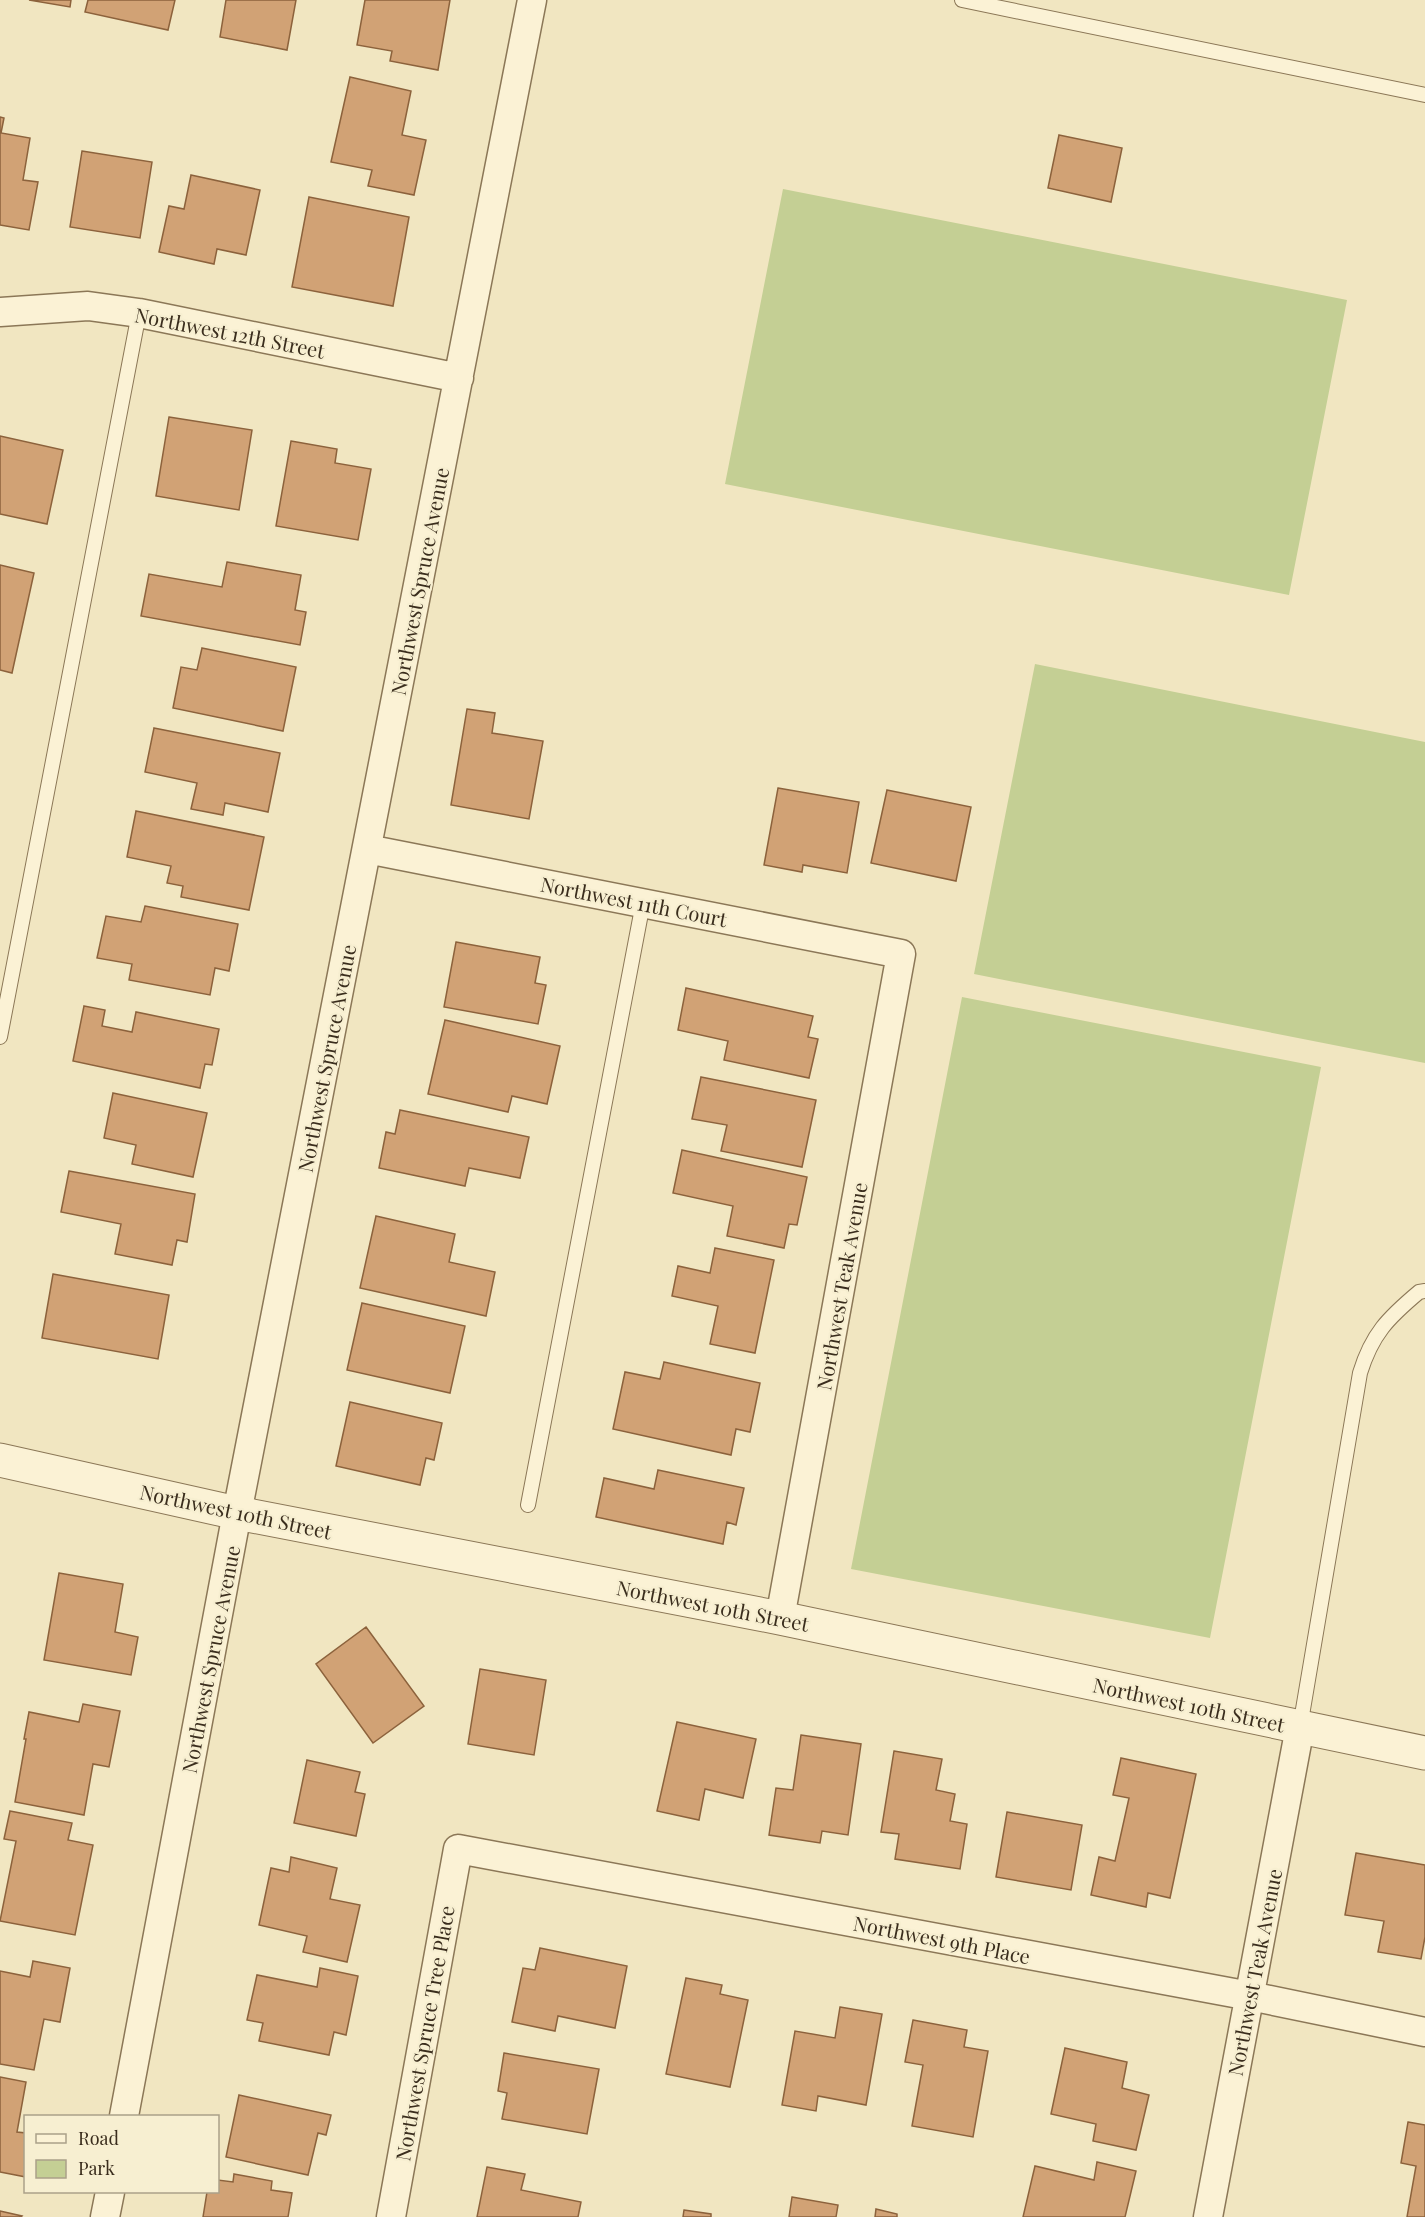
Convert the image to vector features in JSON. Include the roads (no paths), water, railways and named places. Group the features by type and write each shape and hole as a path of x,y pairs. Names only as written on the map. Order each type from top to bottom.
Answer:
{"street":[{"name":"Northwest Spruce Avenue","path":"124,2115 237,1513 532,0"},
{"name":"Northwest 12th Street","path":"0,312 88,306 139,313 459,378"},
{"name":"Northwest 11th Court","path":"367,849 901,954"},
{"name":"Northwest Teak Avenue","path":"780,1618 901,954"},
{"name":"Northwest 10th Street","path":"0,1460 237,1513 780,1618 1425,1753"},
{"name":"Northwest Teak Avenue","path":"1208,2217 1300,1727"},
{"name":"Northwest 9th Place","path":"458,1849 1250,1996 1425,2032"},
{"name":"Northwest Spruce Tree Place","path":"391,2217 458,1849"},
{"path":"105,2217 110,2193"}],"lane":[{"path":"962,0 1425,95"},
{"path":"0,1038 139,313"},
{"path":"528,1505 643,903"},
{"path":"1300,1727 1360,1373 1367,1350 1392,1315 1419,1292 1425,1292"}]}
